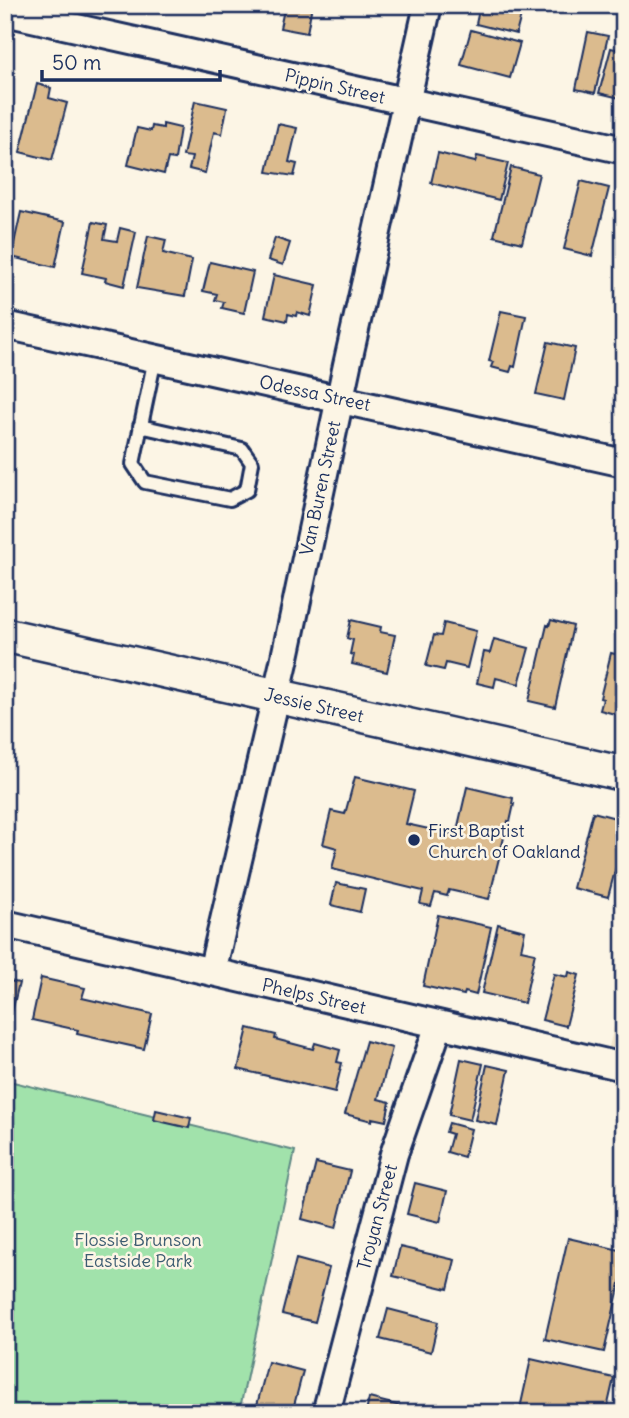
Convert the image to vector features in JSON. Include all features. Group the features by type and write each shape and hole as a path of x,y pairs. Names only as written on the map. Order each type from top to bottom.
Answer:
{"street":[{"name":"Van Buren Street","path":"212,972 429,5"},
{"name":"Pippin Street","path":"5,12 624,150"},
{"name":"Odessa Street","path":"5,325 624,463"},
{"name":"Jessie Street","path":"5,635 624,774"},
{"name":"Phelps Street","path":"5,924 624,1067"},
{"name":"Troyan Street","path":"326,1413 394,1154 439,1025"}],"lane":[{"path":"141,426 242,449 252,463 247,490 230,499 145,482 133,464 155,358"}],"path":[{"path":"5,1402 17,1413"}],"shaded area":[{"path":"624,985 624,1077 603,1072"}],"green space":[{"name":"Flossie Brunson Eastside Park","path":"5,1080 295,1151 239,1413 5,1413"}],"building":[{"path":"285,5 312,5 307,33 280,28"},
{"path":"480,5 512,5 523,8 516,34 476,24"},
{"path":"471,30 520,43 510,78 461,65"},
{"path":"588,32 608,36 595,93 576,89"},
{"path":"611,48 624,51 624,81 620,98 599,93"},
{"path":"37,84 51,88 49,98 67,103 52,160 20,152"},
{"path":"195,101 227,108 222,134 214,132 205,173 189,169 192,157 183,156"},
{"path":"163,124 180,128 175,159 168,158 164,174 128,165 137,128 151,131 152,126 163,128"},
{"path":"278,124 297,128 289,162 297,164 294,176 267,172"},
{"path":"438,153 475,162 477,156 508,163 499,200 431,183"},
{"path":"511,167 539,174 522,243 494,236"},
{"path":"581,181 609,188 592,256 564,249"},
{"path":"21,212 65,222 55,267 11,257"},
{"path":"93,222 107,225 104,239 117,241 120,228 136,232 124,286 105,281 106,278 82,273"},
{"path":"148,236 166,240 163,253 192,260 185,296 137,288"},
{"path":"275,238 290,243 283,265 268,260"},
{"path":"210,262 253,272 244,313 222,308 224,302 215,300 217,294 203,291"},
{"path":"274,275 317,285 310,316 297,312 296,316 288,314 287,321 265,316"},
{"path":"501,311 526,316 515,367 512,366 510,372 491,367 493,362 489,361"},
{"path":"548,342 575,348 564,400 536,394"},
{"path":"351,620 381,627 380,632 395,635 387,672 352,664 354,655 350,654 353,640 347,638"},
{"path":"551,620 573,626 555,707 529,701 547,625 549,626"},
{"path":"444,623 476,631 467,668 446,663 444,670 426,666 434,635 441,636"},
{"path":"494,639 529,648 519,684 496,678 494,687 477,683 484,652 490,653"},
{"path":"611,653 624,656 622,716 600,710 603,699 600,698"},
{"name":"First Baptist Church of Oakland","path":"355,777 414,791 406,824 456,835 467,787 513,798 510,822 508,821 489,899 449,890 447,896 435,893 431,906 420,904 423,891 332,869 337,848 323,844 331,811 345,814"},
{"path":"593,812 623,820 620,832 624,833 624,837 608,897 573,888"},
{"path":"336,883 365,889 360,912 331,905"},
{"path":"438,915 491,927 476,995 423,986"},
{"path":"498,924 525,931 521,950 535,953 524,1003 482,993"},
{"path":"569,972 579,975 566,1026 542,1020 554,974 568,977"},
{"path":"41,978 85,988 82,998 152,1014 144,1049 77,1034 78,1030 32,1020"},
{"path":"5,980 19,983 10,1020 5,1019"},
{"path":"248,1028 276,1035 275,1039 313,1049 315,1043 340,1050 337,1062 342,1063 335,1092 238,1069"},
{"path":"366,1041 392,1048 378,1099 390,1102 386,1121 372,1118 372,1121 345,1114"},
{"path":"461,1059 483,1064 470,1120 449,1115"},
{"path":"487,1065 509,1070 497,1125 475,1120"},
{"path":"156,1110 191,1118 189,1128 154,1120"},
{"path":"449,1123 471,1129 464,1157 447,1152 452,1134 446,1132"},
{"path":"316,1163 350,1171 336,1228 302,1219"},
{"path":"415,1183 447,1191 440,1222 407,1214"},
{"path":"568,1238 624,1251 624,1266 604,1352 545,1339"},
{"path":"400,1247 455,1260 448,1289 393,1276"},
{"path":"296,1259 329,1268 315,1322 282,1314"},
{"path":"388,1309 438,1322 431,1352 380,1339"},
{"path":"531,1359 614,1378 606,1413 519,1413"},
{"path":"268,1362 303,1371 292,1413 255,1413"},
{"path":"369,1398 420,1411 420,1413 366,1413"}],"place":[{"name":"First Baptist Church of Oakland","path":"414,840"}]}
